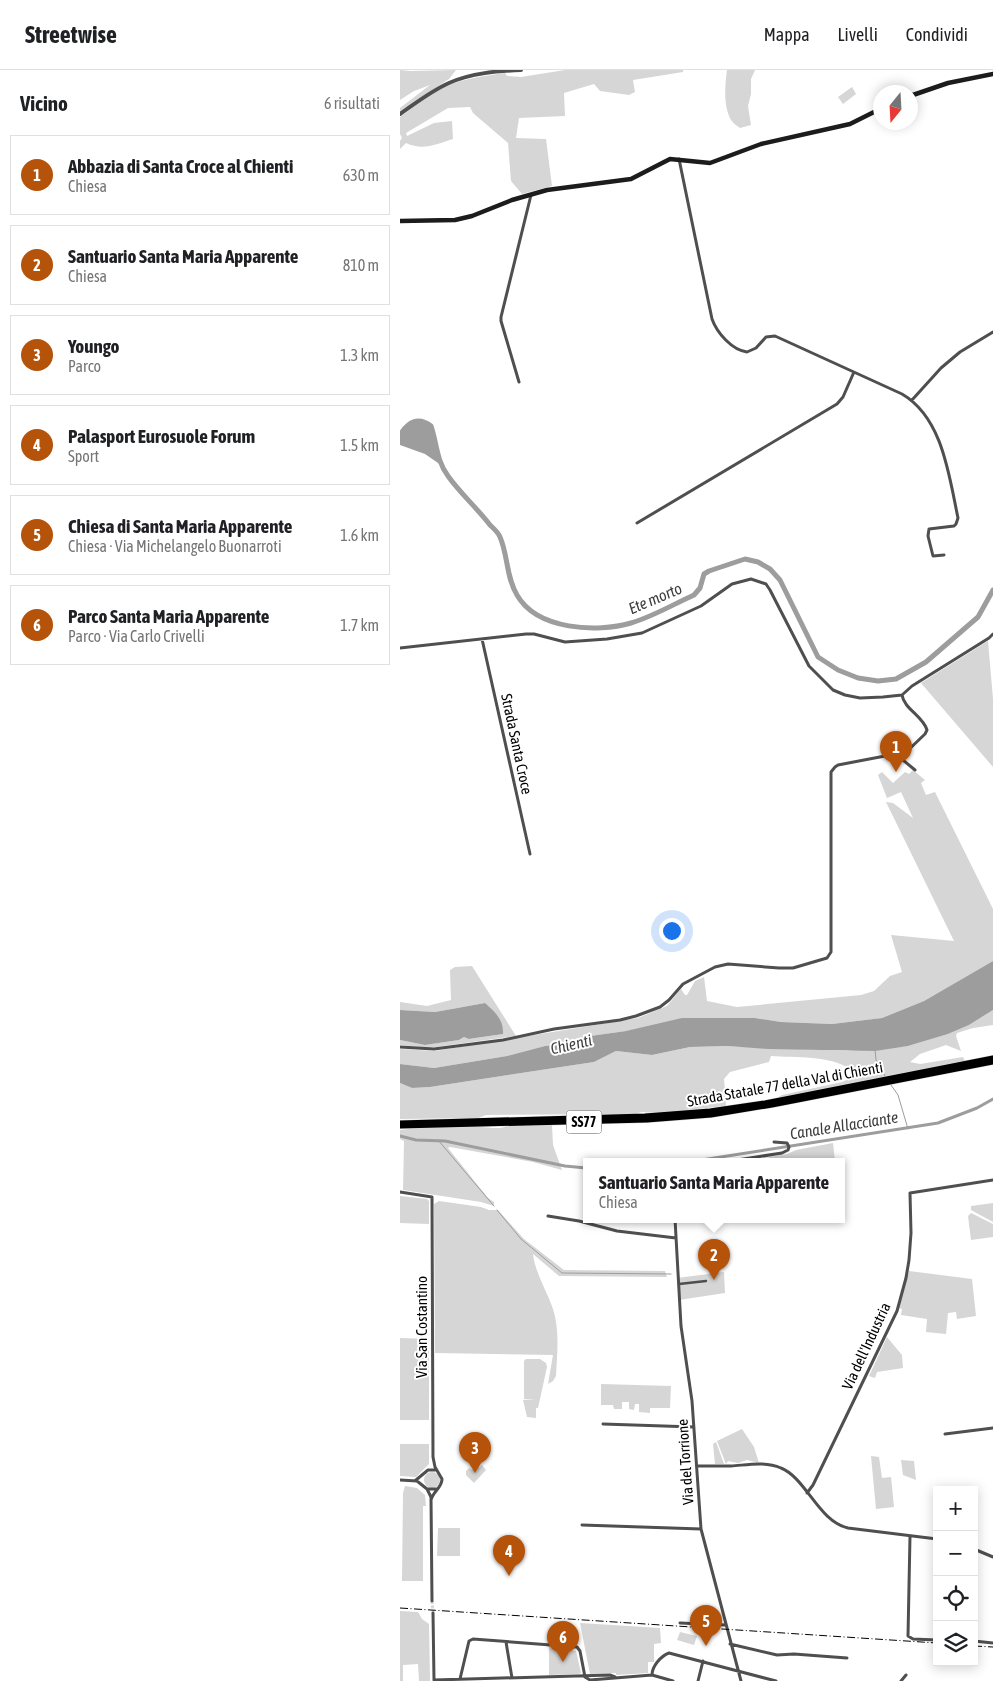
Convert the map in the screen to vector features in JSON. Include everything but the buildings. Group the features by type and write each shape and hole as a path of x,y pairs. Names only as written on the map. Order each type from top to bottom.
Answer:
{"highway":[{"name":"Strada Statale 77 della Val di Chienti","path":"400,1125 664,1115 710,1111 769,1104 963,1066 993,1058"},
{"name":"Strada Statale 77 della Val di Chienti","path":"982,1062 993,1062"}],"main road":[{"path":"918,93 948,83 993,74"},
{"path":"400,221 445,222 455,220 472,216 512,200 562,187 623,181 638,177 670,159 710,162 758,145 850,124 873,112"}],"street":[{"path":"400,114 446,84 480,75 522,70"},
{"path":"679,159 712,318 718,331 737,349 743,352 752,351 766,337 775,336 912,400 927,418 941,446 958,518 954,526 929,529 928,536 933,556 944,555"},
{"path":"519,382 501,317 531,195"},
{"path":"912,400 941,368 960,352 993,332"},
{"path":"637,523 837,404 843,397 854,372"},
{"path":"400,648 526,634 575,642 642,633 701,606 732,584 751,579 766,584 809,666 833,690 860,698 902,695 912,686 993,634"},
{"name":"Strada Santa Croce","path":"482,638 530,854"},
{"path":"900,758 927,730 925,724 904,701 902,695"},
{"path":"400,1047 434,1049 503,1040 554,1029 620,1020 660,1007 683,984 715,967 728,964 787,968 827,958 831,952 831,772 838,765 885,756 892,751 915,770"},
{"path":"750,1158 782,1153 788,1150 788,1144 774,1142"},
{"name":"Via dell'Industria","path":"808,1493 897,1311 909,1260 911,1233 910,1193 993,1180"},
{"name":"Via San Costantino","path":"400,1192 432,1197 432,1457 436,1470 441,1474 442,1481 431,1500"},
{"path":"548,1216 583,1222"},
{"path":"587,1223 617,1231 676,1238"},
{"name":"Via del Torrione","path":"675,1223 681,1326 691,1393 700,1528 741,1681"},
{"path":"678,1284 706,1281"},
{"path":"603,1424 694,1427"},
{"path":"945,1434 993,1428"},
{"name":"Via San Costantino","path":"423,1476 428,1470 432,1457"},
{"path":"697,1466 734,1466 747,1463 777,1466 790,1473 838,1525 848,1528 933,1539"},
{"path":"428,1470 436,1470"},
{"path":"400,1480 413,1480 423,1476 423,1484 413,1480"},
{"name":"Via San Costantino","path":"423,1484 431,1500 432,1601"},
{"path":"427,1489 436,1489"},
{"path":"582,1525 700,1528"},
{"path":"910,1536 908,1636 933,1640"},
{"path":"978,1551 993,1557"},
{"path":"433,1614 434,1680 652,1675 673,1681"},
{"path":"680,1623 725,1625"},
{"path":"460,1679 470,1640 578,1648 585,1677"},
{"path":"978,1641 993,1643"},
{"path":"506,1642 512,1678"},
{"path":"730,1644 777,1655 794,1654 848,1658"},
{"path":"652,1675 654,1667 667,1653 776,1681"},
{"path":"698,1681 703,1661"},
{"path":"901,1681 906,1675"}],"shaded area":[{"path":"400,70 456,70 449,79 400,111 400,108 430,85 414,91 400,100"},
{"path":"565,70 683,70 683,72 633,80 635,92 629,95 600,91 594,84 564,93 565,116 519,118 516,138 546,139 552,186 522,194 511,181 508,143 473,113 470,107 448,108 406,133 407,136 434,123 452,121 453,139 424,147 406,143 400,149 402,138 400,134 400,117 429,96 447,86 468,79 505,73 507,76 521,77"},
{"path":"727,70 755,70 751,79 751,94 748,106 751,125 740,128 732,121 728,114 725,95"},
{"path":"852,87 856,94 843,104 838,97"},
{"path":"988,641 993,699 993,767 921,683"},
{"path":"913,770 925,780 921,783 926,795 935,792 993,909 993,961 924,1001 882,1018 832,1024 781,1022 755,1018 583,1037 571,1043 545,1046 507,1056 434,1068 400,1064 400,1049 435,1051 638,1018 667,1006 681,989 687,995 695,981 704,977 707,1001 737,1007 861,995 874,991 890,976 902,972 891,935 954,941 886,802 893,803 913,818 901,792 887,798 878,775 882,772 893,783 905,772 909,774"},
{"path":"472,966 516,1036 429,1048 400,1045 400,1040 425,1045 459,1040 464,1037 470,1039 503,1034 485,1003 435,1012 400,1010 400,1002 427,1006 451,1000 450,970 455,967"},
{"path":"993,1010 993,1025 957,1033 956,1036 961,1051 946,1045 920,1054 910,1062 920,1064 963,1057 965,1061 777,1098 782,1095 842,1082 849,1077 850,1069 822,1059 771,1056 769,1062 730,1072 724,1079 726,1106 633,1114 486,1115 478,1118 400,1119 400,1083 412,1088 430,1087 594,1062 616,1051 652,1055 690,1047 728,1046 847,1051 908,1046 948,1034 969,1025"},
{"path":"552,1125 553,1145 562,1170 533,1162 448,1148 488,1198 494,1202 494,1206 481,1202 403,1190 404,1141 400,1139 400,1130 430,1127 497,1128"},
{"path":"833,1143 835,1158 769,1158 796,1150"},
{"path":"400,1196 427,1199 429,1201 429,1224 400,1223"},
{"path":"439,1201 498,1210 524,1239 564,1270 665,1271 667,1277 559,1276 533,1254 539,1275 553,1309 557,1326 556,1376 548,1384 553,1355 435,1353 434,1204"},
{"path":"993,1203 993,1222 971,1210 971,1206"},
{"path":"971,1213 993,1224 993,1237 971,1240 968,1216"},
{"path":"909,1271 972,1279 976,1316 957,1319 956,1312 948,1313 946,1334 926,1332 927,1319 901,1315 902,1309 899,1308"},
{"path":"724,1272 725,1293 679,1300 677,1278"},
{"path":"887,1337 902,1355 903,1368 877,1372 875,1378 869,1376"},
{"path":"400,1338 429,1339 429,1420 400,1420"},
{"path":"526,1359 540,1359 546,1363 547,1367 538,1408 536,1408 536,1418 527,1417 523,1400 536,1399 524,1399 524,1361"},
{"path":"601,1384 671,1386 670,1408 650,1408 650,1413 639,1412 639,1404 635,1404 634,1410 629,1409 629,1402 622,1402 622,1409 614,1409 613,1405 601,1405"},
{"path":"742,1429 754,1447 759,1463 747,1460 738,1463 728,1461 726,1464 717,1441"},
{"path":"716,1442 724,1464 715,1464 713,1444"},
{"path":"400,1444 429,1444 429,1464 416,1477 400,1476"},
{"path":"871,1456 879,1457 882,1478 891,1477 894,1507 876,1509"},
{"path":"901,1460 914,1461 916,1480 903,1475"},
{"path":"477,1465 479,1468 482,1465 486,1470 474,1483 466,1475 466,1471 469,1468 472,1470"},
{"path":"429,1472 435,1472 440,1477 438,1486 429,1488 424,1483 424,1477"},
{"path":"405,1486 417,1488 425,1495 426,1506 423,1506 423,1581 402,1581 403,1493"},
{"path":"438,1528 460,1528 460,1556 437,1556"},
{"path":"400,1611 418,1612 422,1619 429,1624 430,1681 419,1681 418,1664 403,1665 403,1681 400,1681"},
{"path":"580,1623 660,1628 661,1643 654,1644 654,1662 648,1662 648,1673 590,1674"},
{"path":"680,1632 697,1636 694,1645 677,1640"},
{"path":"549,1647 576,1651 581,1673 549,1675"}],"water":[{"path":"424,421 431,426 441,465 425,454 400,445 400,432 411,424"},
{"name":"Chienti","path":"993,961 993,1010 969,1025 948,1034 908,1046 875,1051 768,1049 728,1046 690,1047 652,1055 616,1051 594,1062 430,1087 412,1088 400,1083 400,1064 434,1068 507,1056 545,1046 571,1043 583,1037 626,1031 682,1018 755,1018 781,1022 832,1024 882,1018 924,1001"},
{"path":"485,1003 500,1020 503,1034 469,1039 464,1037 459,1040 425,1045 400,1040 400,1010 435,1012"}],"waterway":[{"name":"Ete morto","path":"400,435 406,427 414,422 422,421 431,426 444,470 499,535 503,544 513,588 517,595 526,607 538,616 553,622 585,628 602,628 631,623 655,614 694,595 700,588 704,574 709,571 745,559 758,562 770,569 780,580 818,657 838,670 858,678 878,681 896,679 926,662 978,617 993,590"},
{"path":"875,1050 876,1060 885,1076"},
{"path":"891,1085 898,1095 908,1129"},
{"name":"Canale Allacciante","path":"714,1158 938,1123 977,1108 993,1099"},
{"name":"Canale Allacciante","path":"400,1136 416,1140 445,1141 565,1166 583,1168"},
{"path":"438,1140 494,1206"},
{"path":"497,1210 521,1239 562,1273 671,1274"}],"tunnel":[{"path":"432,1601 433,1613"}],"railway":[{"path":"400,1608 933,1643"},
{"path":"978,1646 993,1647"}],"place":[{"name":"Abbazia di Santa Croce al Chienti","path":"896,772"},
{"name":"Santuario Santa Maria Apparente","path":"714,1280"},
{"name":"Youngo","path":"475,1473"},
{"name":"Palasport Eurosuole Forum","path":"509,1576"},
{"name":"Chiesa di Santa Maria Apparente","path":"706,1646"},
{"name":"Parco Santa Maria Apparente","path":"563,1662"}]}
